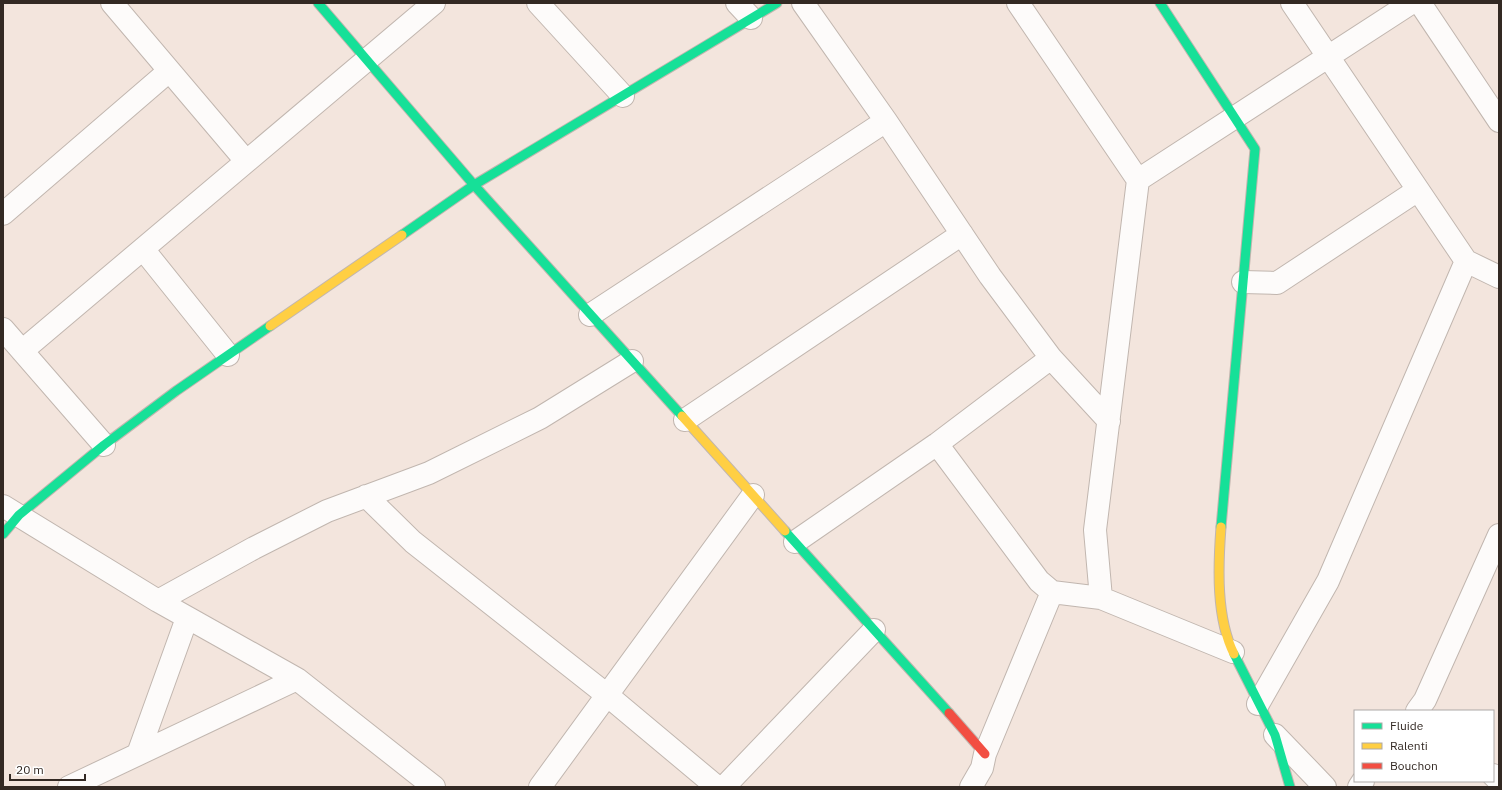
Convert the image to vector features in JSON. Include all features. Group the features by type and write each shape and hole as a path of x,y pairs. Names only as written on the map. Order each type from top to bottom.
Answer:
{"street":[{"path":"112,3 246,161"},
{"path":"318,3 474,185 985,754"},
{"path":"104,445 10,340 143,249 434,3"},
{"path":"538,3 623,96"},
{"path":"737,3 751,18"},
{"path":"3,534 11,511 104,445 176,391 474,185 777,3"},
{"path":"803,3 886,121 990,276 1051,358 1108,421"},
{"path":"1018,3 1138,180 1095,530 1101,598"},
{"path":"1160,3 1254,149 1220,540 1220,605 1226,633 1233,652 1275,735 1290,787"},
{"path":"1292,3 1466,261 1499,277"},
{"path":"1138,180 1328,57 1381,12 1411,3"},
{"path":"1420,3 1499,121"},
{"path":"3,214 169,71"},
{"path":"590,315 886,121"},
{"path":"1243,282 1277,283 1418,190"},
{"path":"685,420 962,234"},
{"path":"143,249 228,355"},
{"path":"1258,704 1328,581 1466,261"},
{"path":"795,542 937,444 1051,358"},
{"path":"158,601 274,538 327,512 429,473 540,418 632,360"},
{"path":"937,444 1039,581 1052,592 1101,598 1233,652"},
{"path":"540,787 753,495"},
{"path":"366,496 413,542 607,695 717,787"},
{"path":"11,511 158,601 297,679 434,787"},
{"path":"1425,707 1499,535"},
{"path":"971,787 982,768 985,754 1052,592"},
{"path":"138,754 187,618"},
{"path":"724,787 874,630"},
{"path":"68,787 297,679"},
{"path":"1275,735 1325,787"}],"traffic: fast":[{"path":"318,3 474,185 682,416"},
{"path":"402,235 474,185 777,3"},
{"path":"1160,3 1255,149 1221,527"},
{"path":"3,534 19,515 104,445 176,391 270,326"},
{"path":"785,531 949,713"},
{"path":"1234,654 1275,735 1290,787"}],"traffic: slow":[{"path":"270,326 402,235"},
{"path":"682,416 785,531"},
{"path":"1221,527 1219,559 1221,609 1228,640 1234,654"}],"traffic: jam":[{"path":"949,713 985,754"}]}
